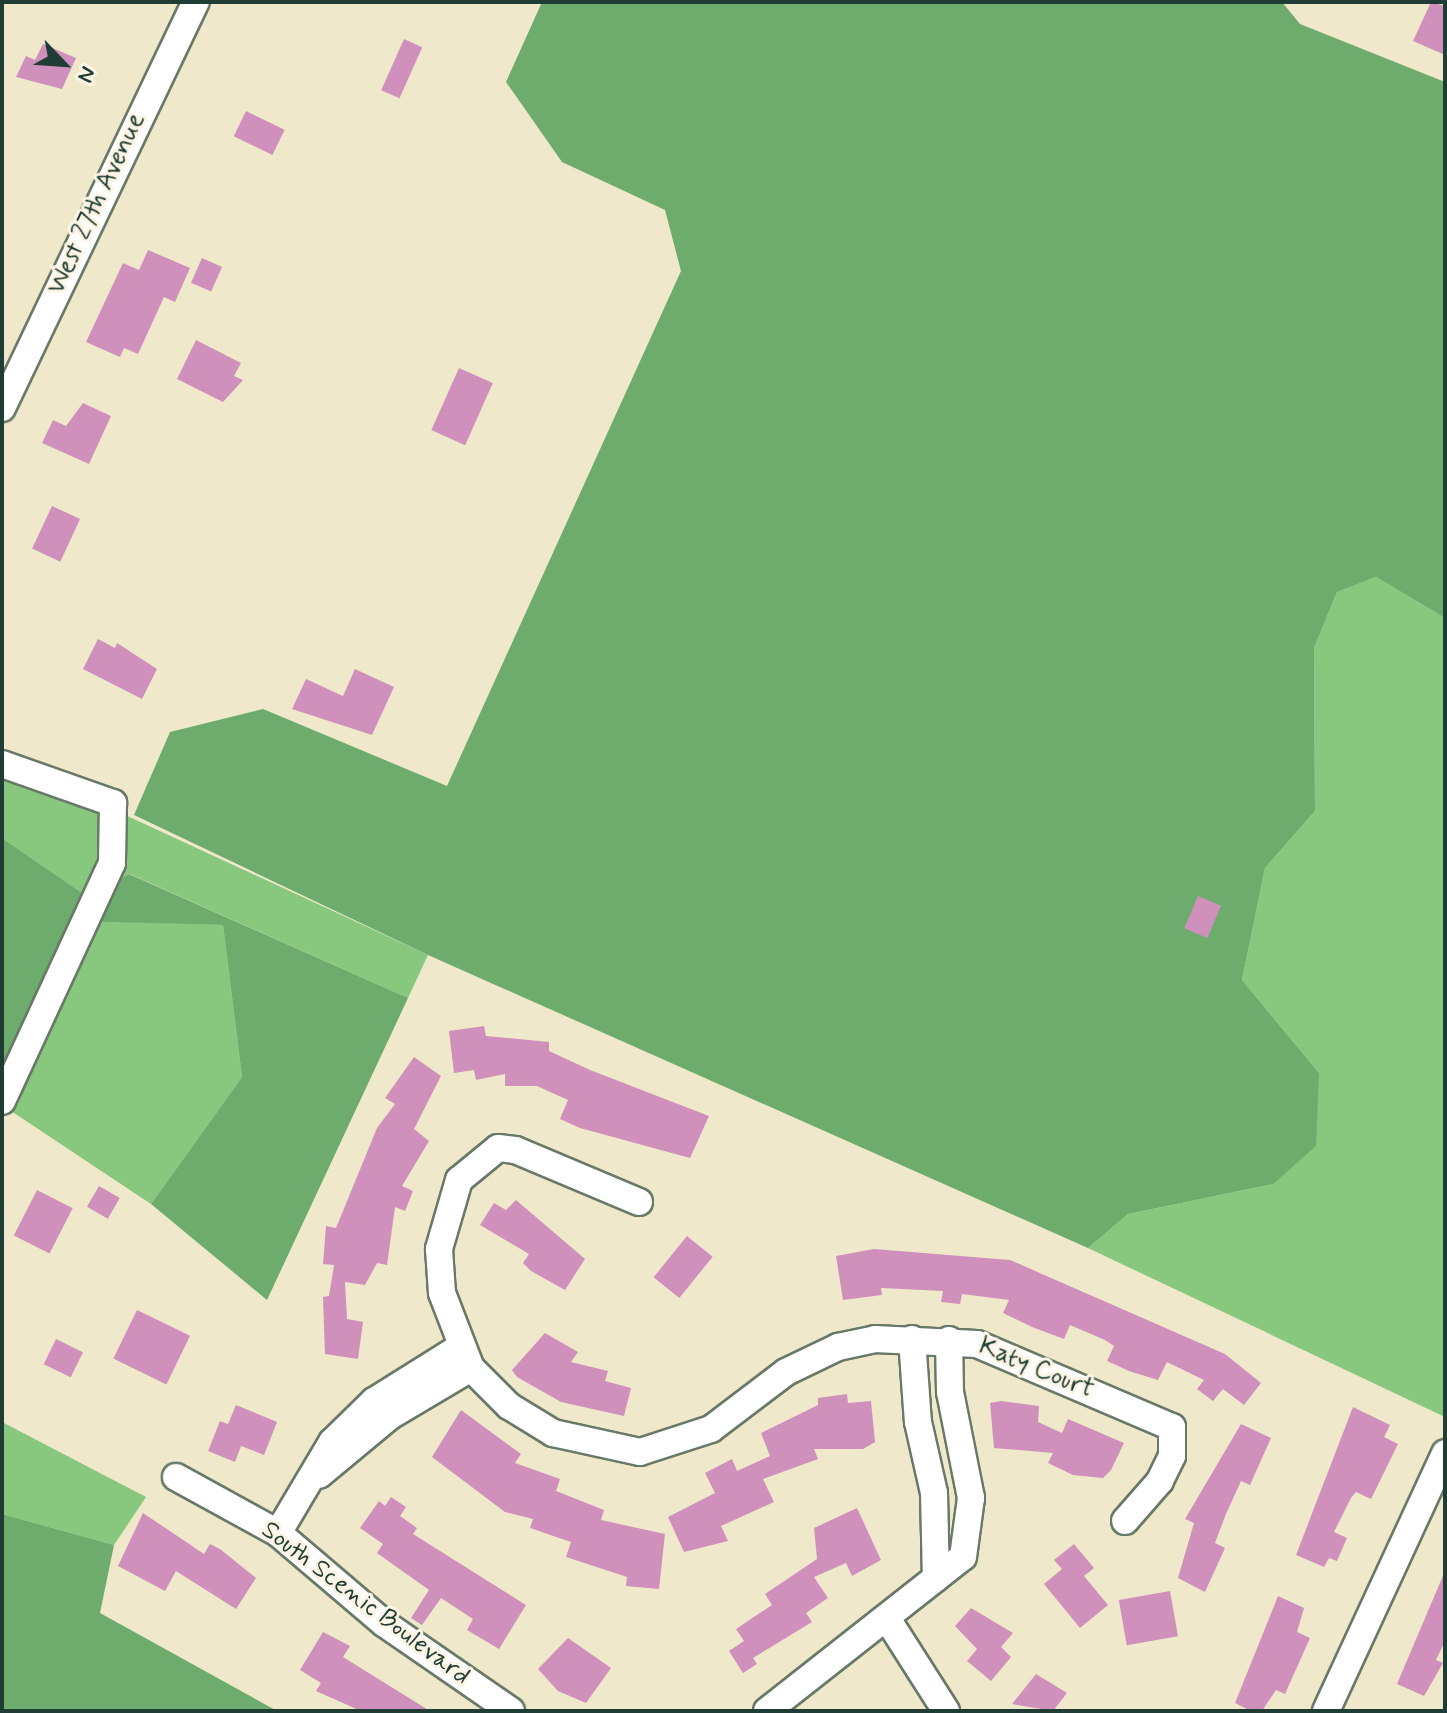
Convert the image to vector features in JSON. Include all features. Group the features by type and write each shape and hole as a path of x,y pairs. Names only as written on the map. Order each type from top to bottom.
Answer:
{"street":[{"name":"West 27th Avenue","path":"2,408 196,2"},
{"path":"2,764 113,803 112,863 2,1101"},
{"name":"Katy Court","path":"639,1202 515,1150 498,1148 476,1160 459,1180 439,1249 442,1293 465,1358 509,1406 553,1433 640,1452 711,1429 786,1372 838,1347 912,1339 949,1340 1006,1353 1172,1427 1172,1456 1160,1481 1125,1521"},
{"path":"912,1339 918,1422 934,1493 936,1578"},
{"path":"767,1711 888,1620 963,1557 971,1523 950,1392 949,1340"},
{"path":"278,1533 319,1475 332,1442 374,1401 465,1358"},
{"path":"1326,1711 1445,1453"},
{"name":"South Scenic Boulevard","path":"176,1477 278,1533 385,1624 511,1711"},
{"path":"888,1620 946,1711"}],"green space":[{"path":"542,2 1282,2 1300,24 1445,82 1445,618 1376,577 1337,592 1314,648 1315,811 1265,868 1242,980 1319,1073 1316,1146 1273,1184 1128,1214 1088,1248 428,955 134,815 170,732 263,709 447,786 681,271 665,210 562,162 506,82"},
{"path":"1376,577 1445,618 1445,1417 1088,1248 1128,1214 1273,1184 1319,1073 1242,980 1265,868 1315,811 1314,648 1337,592"},
{"path":"2,758 428,955 408,998 130,874 88,897 2,838"},
{"path":"2,838 88,897 129,874 408,998 267,1300 151,1204 242,1077 223,925 77,921 2,1086"},
{"path":"77,920 223,925 242,1077 151,1204 2,1105"},
{"path":"2,1422 146,1497 114,1545 2,1514"},
{"path":"2,1514 114,1545 100,1613 277,1711 2,1711"}],"building":[{"path":"1431,2 1445,6 1445,55 1413,41"},
{"path":"404,39 422,47 399,98 381,90"},
{"path":"43,44 76,58 62,89 16,77 26,56 35,60"},
{"path":"246,111 285,130 272,155 234,136"},
{"path":"148,250 190,268 175,302 164,297 138,354 124,348 120,357 86,342 123,263 139,270"},
{"path":"202,258 222,267 211,292 191,283"},
{"path":"196,340 241,363 234,376 243,380 223,402 177,379"},
{"path":"459,368 493,383 465,445 431,430"},
{"path":"83,403 111,416 89,464 42,443 53,420 66,426"},
{"path":"52,506 80,519 60,562 32,549"},
{"path":"98,639 115,648 117,643 157,669 142,699 83,669"},
{"path":"355,669 394,687 372,735 292,709 306,679 343,696"},
{"path":"1198,896 1221,906 1207,938 1184,928"},
{"path":"484,1026 486,1036 549,1042 549,1051 590,1070 709,1116 690,1158 580,1128 560,1119 568,1100 537,1086 505,1086 505,1074 476,1080 474,1070 454,1073 449,1031"},
{"path":"414,1057 441,1076 414,1129 429,1141 402,1186 413,1191 405,1211 395,1207 387,1265 377,1263 365,1285 345,1282 347,1319 363,1322 358,1359 325,1354 323,1297 329,1296 334,1265 323,1264 326,1226 336,1228 377,1128 395,1104 385,1098"},
{"path":"99,1186 120,1198 108,1219 87,1207"},
{"path":"37,1190 73,1208 49,1254 14,1235"},
{"path":"516,1200 585,1259 565,1290 531,1271 523,1263 529,1254 480,1225 494,1203 506,1210"},
{"path":"687,1236 713,1257 679,1298 654,1277"},
{"path":"874,1249 1010,1260 1225,1354 1261,1383 1244,1405 1223,1389 1213,1401 1197,1389 1204,1380 1167,1362 1158,1380 1129,1371 1107,1361 1114,1346 1105,1340 1070,1325 1064,1339 1032,1327 1003,1313 1009,1300 962,1294 960,1304 941,1302 943,1291 881,1288 882,1295 843,1300 836,1256"},
{"path":"137,1310 190,1336 166,1384 113,1359"},
{"path":"545,1333 578,1352 571,1362 608,1371 605,1381 631,1388 624,1416 561,1402 517,1377 512,1370"},
{"path":"56,1339 83,1352 71,1377 44,1364"},
{"path":"847,1394 848,1403 871,1401 875,1442 863,1449 814,1449 818,1459 763,1479 774,1502 721,1526 728,1541 684,1552 668,1517 715,1493 705,1473 732,1459 737,1471 770,1456 761,1433 818,1405 818,1398"},
{"path":"1001,1401 1039,1406 1038,1422 1062,1433 1068,1419 1124,1443 1111,1470 1103,1478 1073,1475 1048,1463 1053,1453 994,1448 990,1403"},
{"path":"236,1405 277,1422 264,1455 241,1446 235,1462 208,1451 220,1421 228,1424"},
{"path":"1353,1407 1390,1425 1384,1437 1398,1444 1371,1499 1356,1492 1351,1498 1334,1532 1347,1538 1337,1561 1329,1558 1324,1567 1296,1555"},
{"path":"461,1410 521,1454 515,1463 560,1479 556,1491 604,1510 601,1520 665,1534 659,1589 626,1586 627,1577 566,1557 571,1542 530,1528 533,1519 505,1512 432,1457"},
{"path":"1241,1424 1271,1438 1250,1485 1241,1481 1226,1514 1215,1543 1225,1548 1205,1592 1178,1578 1194,1523 1185,1519"},
{"path":"391,1497 406,1507 400,1516 417,1528 413,1534 526,1605 499,1649 467,1630 473,1619 441,1598 422,1625 411,1618 429,1590 377,1553 383,1544 360,1528 379,1501 385,1506"},
{"path":"857,1508 881,1560 852,1576 846,1563 814,1577 828,1598 806,1613 812,1622 753,1658 757,1664 743,1673 729,1651 744,1641 736,1629 772,1605 765,1594 817,1559 814,1528"},
{"path":"143,1513 204,1554 210,1544 220,1549 256,1578 236,1609 176,1571 165,1591 118,1566"},
{"path":"1074,1544 1094,1568 1084,1576 1108,1605 1080,1628 1044,1584 1062,1569 1054,1560"},
{"path":"1445,1571 1445,1641 1436,1660 1443,1663 1424,1696 1397,1684"},
{"path":"1170,1591 1178,1636 1127,1645 1119,1600"},
{"path":"1278,1596 1304,1608 1297,1632 1310,1638 1285,1694 1276,1690 1262,1711 1251,1711 1235,1703"},
{"path":"971,1608 1013,1633 1001,1647 1011,1657 991,1681 967,1661 977,1649 955,1626"},
{"path":"323,1632 350,1646 343,1657 430,1711 361,1711 316,1691 321,1683 300,1670"},
{"path":"568,1638 611,1668 586,1703 558,1691 538,1669"},
{"path":"1036,1674 1067,1693 1053,1711 1012,1704"}]}
